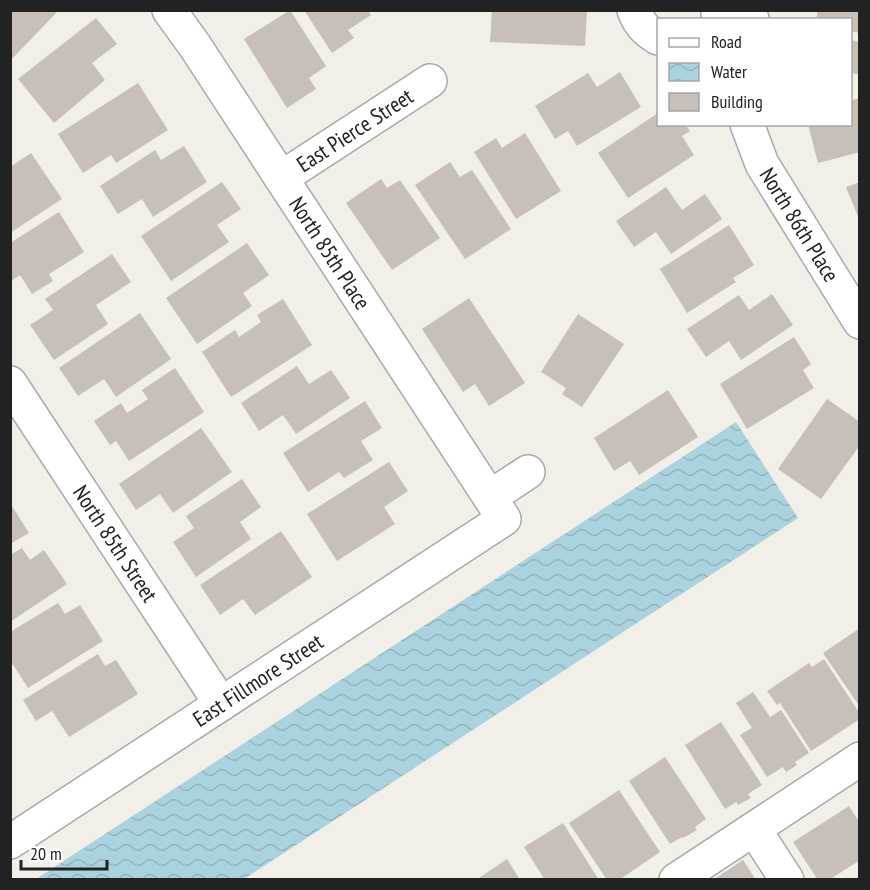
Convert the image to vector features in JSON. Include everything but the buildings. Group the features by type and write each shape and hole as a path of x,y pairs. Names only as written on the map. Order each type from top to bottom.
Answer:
{"street":[{"name":"North 85th Place","path":"170,10 497,508"},
{"path":"634,10 638,22 647,32 657,37"},
{"path":"715,14 745,18"},
{"name":"East Pierce Street","path":"281,178 430,81"},
{"name":"North 86th Place","path":"748,126 762,164 860,322"},
{"name":"North 85th Street","path":"10,383 221,704"},
{"path":"497,508 528,472"},
{"name":"East Fillmore Street","path":"10,842 221,704 497,508"},
{"path":"676,879 860,759"},
{"path":"754,829 787,879"}],"water":[{"path":"736,422 798,518 244,879 36,879"}]}
